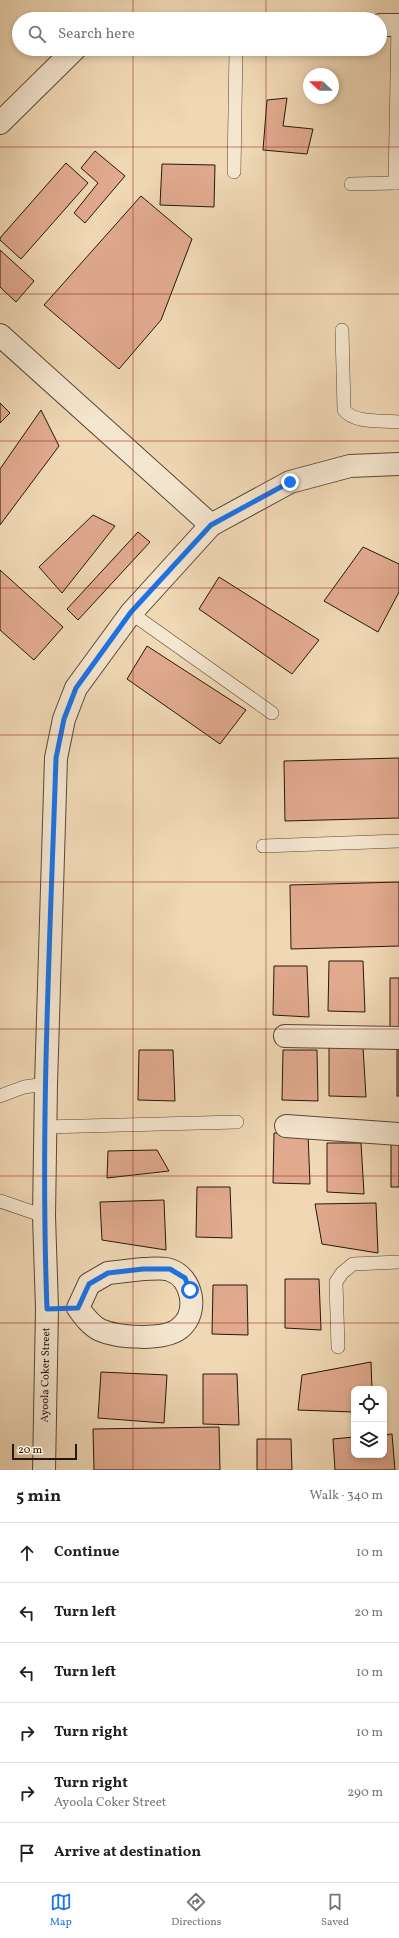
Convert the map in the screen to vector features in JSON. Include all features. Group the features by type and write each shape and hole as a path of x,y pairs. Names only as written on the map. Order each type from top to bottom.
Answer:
{"street":[{"path":"0,123 68,56"},
{"path":"0,335 211,525"},
{"name":"Ayoola Coker Street","path":"44,1470 47,1309 44,1216 46,1084 56,758 64,719 76,688 131,612 211,525 290,482 350,466 399,464"},
{"path":"285,1036 399,1038"},
{"path":"286,1126 399,1134"},
{"path":"143,1269 170,1269 185,1278 190,1290 192,1302 188,1317 181,1328 163,1336 119,1335 99,1329 89,1323 78,1308 89,1284 108,1273 143,1269"},
{"path":"47,1309 78,1308"}],"lane":[{"path":"351,184 397,183 392,25"},
{"path":"234,172 236,56"},
{"path":"342,330 344,410 349,416 399,422"},
{"path":"131,612 272,713"},
{"path":"263,846 399,842"},
{"path":"0,1096 6,1092 24,1087 46,1084"},
{"path":"45,1127 237,1122"},
{"path":"0,1201 44,1216"},
{"path":"338,1347 336,1282 342,1273 353,1264 399,1262"}],"building":[{"path":"287,98 283,126 313,129 307,154 263,150 267,100"},
{"path":"95,151 125,176 85,223 74,213 98,183 81,168"},
{"path":"66,163 88,183 21,259 0,240 0,238"},
{"path":"162,164 215,165 214,207 160,205"},
{"path":"141,196 192,239 161,320 119,369 44,305"},
{"path":"0,250 34,281 16,302 0,287"},
{"path":"0,403 10,413 0,423"},
{"path":"41,410 59,446 0,525 0,469"},
{"path":"93,515 115,526 62,593 39,567"},
{"path":"138,532 150,542 78,620 67,609"},
{"path":"363,547 399,564 399,592 378,632 324,601"},
{"path":"0,570 63,627 34,660 0,630"},
{"path":"219,577 319,640 292,674 199,609"},
{"path":"147,646 246,710 220,744 127,679"},
{"path":"399,758 399,818 285,821 284,761"},
{"path":"399,882 399,946 291,949 290,885"},
{"path":"329,961 363,961 365,1012 328,1011"},
{"path":"274,966 307,966 309,1017 273,1015"},
{"path":"390,978 399,978 399,1028 390,1027"},
{"path":"329,1046 363,1047 366,1097 329,1096"},
{"path":"397,1047 399,1047 399,1096 397,1096"},
{"path":"139,1050 173,1050 175,1101 138,1100"},
{"path":"283,1050 317,1050 318,1101 282,1100"},
{"path":"274,1133 308,1134 310,1184 273,1183"},
{"path":"391,1138 399,1138 399,1187 391,1187"},
{"path":"327,1143 361,1143 364,1194 327,1192"},
{"path":"157,1150 169,1171 107,1178 108,1151"},
{"path":"197,1187 230,1187 232,1238 196,1237"},
{"path":"164,1200 166,1250 102,1240 100,1202"},
{"path":"376,1203 378,1253 322,1244 315,1204"},
{"path":"285,1279 319,1279 321,1330 285,1328"},
{"path":"213,1285 247,1285 248,1335 212,1334"},
{"path":"371,1362 372,1386 351,1386 351,1412 298,1410 302,1375"},
{"path":"101,1372 167,1375 164,1423 98,1418"},
{"path":"203,1374 237,1374 239,1425 203,1424"},
{"path":"219,1427 220,1470 94,1470 93,1429"},
{"path":"392,1434 395,1470 335,1470 333,1439 351,1437 351,1458 387,1458 387,1435"},
{"path":"257,1439 291,1439 292,1470 257,1470"}],"route":[{"path":"190,1290 185,1278 170,1269 143,1269 108,1273 89,1284 78,1308 47,1309 44,1216 46,1084 56,758 64,719 76,688 131,612 211,525 290,482"}]}
